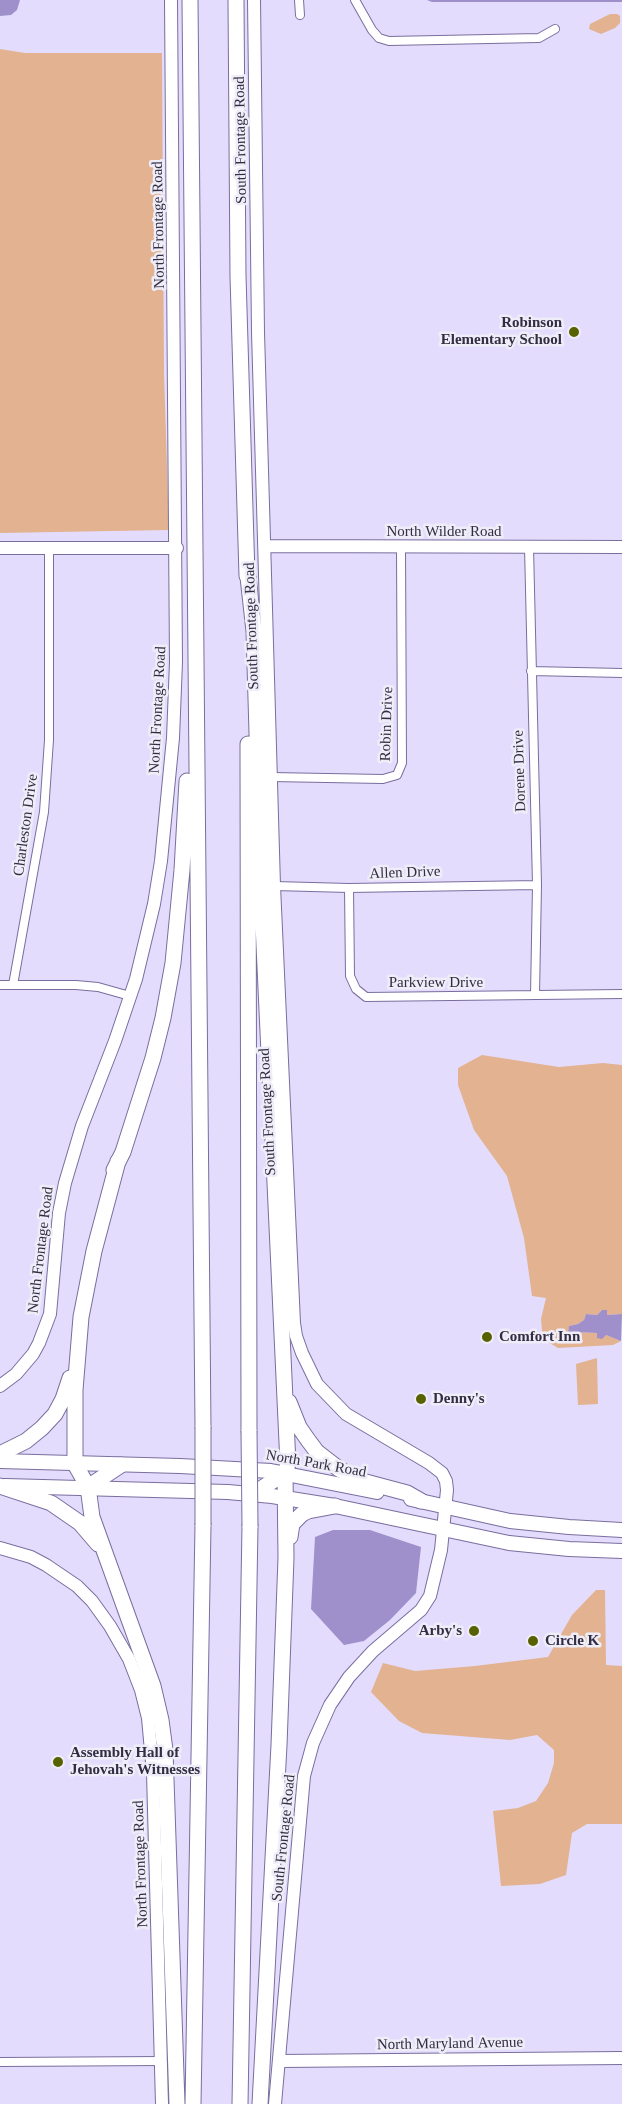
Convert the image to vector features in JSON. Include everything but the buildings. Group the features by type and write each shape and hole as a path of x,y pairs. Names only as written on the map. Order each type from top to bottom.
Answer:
{"highway":[{"path":"190,0 203,1428 193,2104"},
{"path":"237,0 238,276 247,568 250,1526 240,2104"},
{"path":"247,568 254,631 262,902 288,1464 285,1473 286,1558 272,1905 260,2104"},
{"path":"177,2104 166,1769 162,1730 153,1686 92,1517 88,1487 75,1464 75,1390 81,1317 94,1251 118,1161 153,1058 163,1018 172,963 182,870 187,772 195,743"},
{"path":"0,1454 26,1441 42,1428 55,1414 63,1399 70,1378 78,1310 89,1251 107,1184 118,1161"},
{"path":"285,1388 299,1427 317,1452 339,1469 362,1481 407,1493 421,1501"},
{"path":"88,1487 121,1465"},
{"path":"253,1494 285,1473"},
{"path":"0,1486 51,1503 66,1512 92,1536 106,1555"},
{"path":"286,1558 292,1524 297,1518 308,1511 335,1506"}],"main road":[{"name":"North Park Road","path":"0,1461 228,1468 285,1473 481,1516 529,1523 622,1530"},
{"path":"0,1486 253,1494 335,1506 443,1530 538,1547 622,1551"}],"street":[{"name":"North Frontage Road","path":"0,1386 26,1363 39,1343 50,1314 59,1213 65,1183 79,1134 130,996 154,904 167,812 176,662 177,548 171,0"},
{"name":"South Frontage Road","path":"254,0 258,310 274,885 291,1288 296,1336 317,1384 345,1414 429,1463 442,1473 447,1490 441,1550 430,1596 420,1610 373,1651 349,1677 330,1705 313,1743 304,1776 275,2104"},
{"path":"299,0 300,15"},
{"path":"356,0 379,38 389,41 539,38 555,29"},
{"name":"North Wilder Road","path":"265,546 622,547"},
{"name":"Dorene Drive","path":"530,547 537,885 535,995"},
{"name":"Charleston Drive","path":"13,985 44,812 49,740 49,548"},
{"path":"0,549 177,548"},
{"name":"Robin Drive","path":"271,777 383,779 397,775 402,763 401,548"},
{"path":"531,671 622,673"},
{"name":"Allen Drive","path":"274,885 349,888 537,885"},
{"name":"Parkview Drive","path":"349,888 350,976 356,989 366,997 622,994"},
{"path":"0,985 76,985 98,987 130,996"},
{"name":"North Frontage Road","path":"0,1548 31,1557 46,1565 77,1586 92,1601 111,1626 129,1659 141,1690 148,1718 152,1764 162,2104"},
{"name":"North Maryland Avenue","path":"279,2061 622,2058"},
{"path":"0,2062 162,2061"}],"shaded area":[{"path":"0,0 20,0 17,10 11,15 0,16"},
{"path":"427,0 622,0 622,2 432,2"},
{"path":"610,14 620,16 620,23 615,28 601,34 589,29 590,24"},
{"path":"0,49 25,53 162,53 164,373 169,530 0,533"},
{"path":"482,1055 559,1067 603,1063 622,1065 622,1314 607,1315 607,1310 602,1310 597,1315 586,1314 584,1320 569,1326 569,1335 575,1332 597,1333 597,1338 606,1335 621,1341 613,1345 558,1348 548,1342 542,1331 541,1319 546,1298 532,1296 524,1238 507,1176 474,1130 458,1085 458,1068"},
{"path":"602,1310 607,1310 607,1315 622,1314 621,1341 606,1335 602,1339 597,1338 597,1333 575,1332 568,1335 569,1326 584,1320 586,1314 597,1315"},
{"path":"597,1358 598,1404 578,1405 576,1364"},
{"path":"333,1530 370,1530 421,1547 416,1593 390,1620 364,1641 344,1645 311,1609 315,1537"},
{"path":"596,1590 605,1590 606,1665 622,1666 622,1824 587,1824 572,1833 566,1875 540,1884 501,1886 493,1811 518,1808 536,1801 548,1783 554,1763 554,1750 537,1735 510,1740 422,1733 399,1721 371,1692 383,1663 415,1671 548,1657 572,1615"}],"place":[{"name":"Robinson Elementary School","path":"574,332"},
{"name":"Comfort Inn","path":"487,1337"},
{"name":"Denny's","path":"421,1399"},
{"name":"Arby's","path":"474,1631"},
{"name":"Circle K","path":"533,1641"},
{"name":"Assembly Hall of Jehovah's Witnesses","path":"58,1762"}]}
